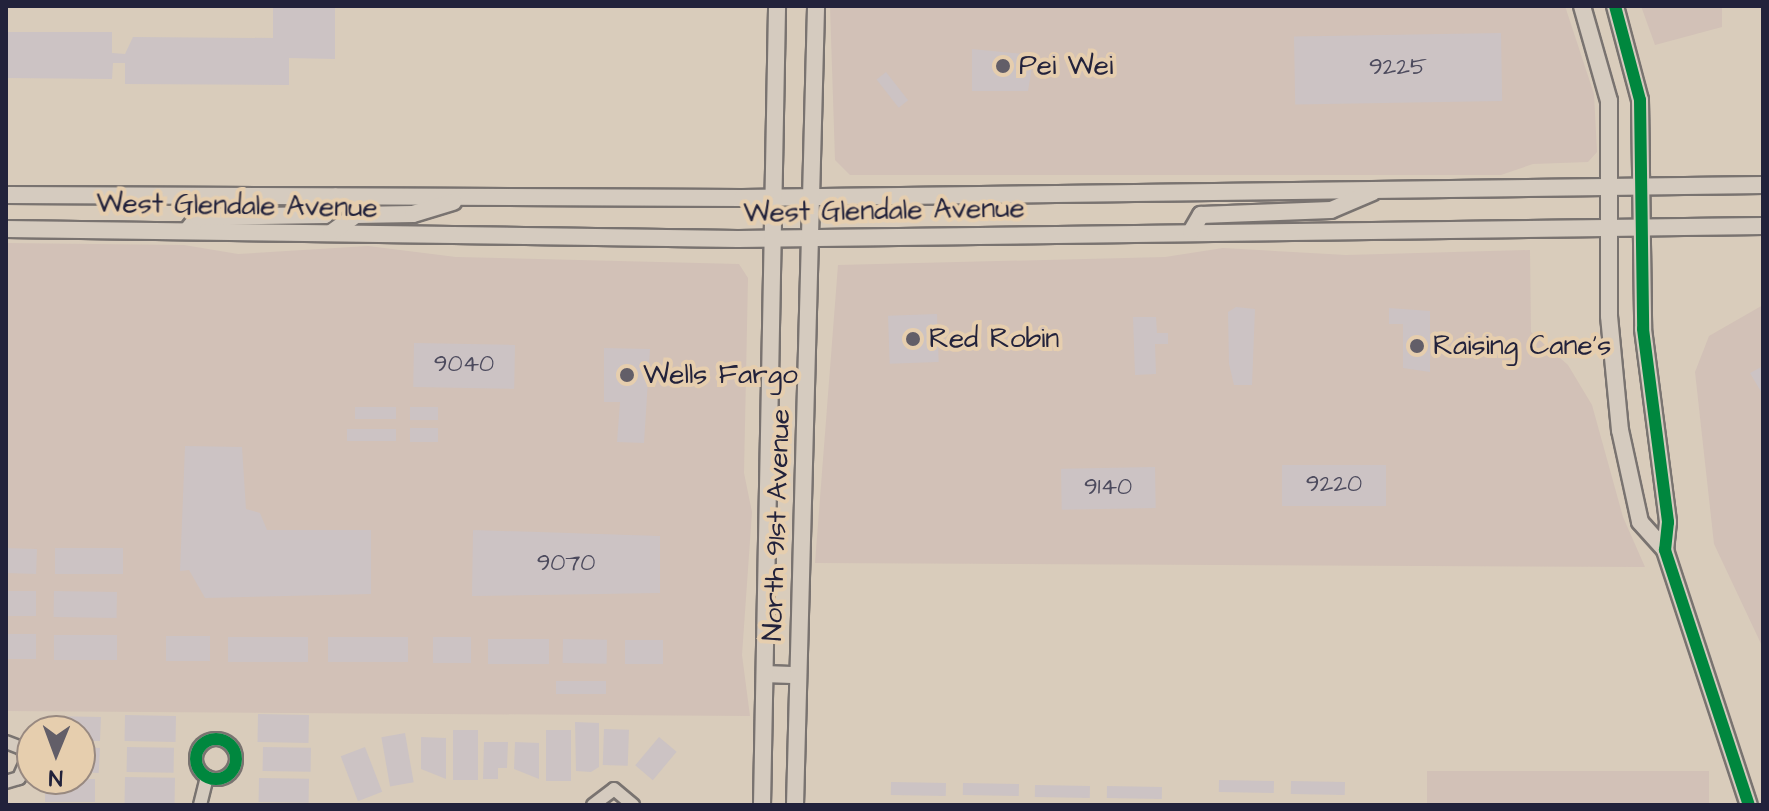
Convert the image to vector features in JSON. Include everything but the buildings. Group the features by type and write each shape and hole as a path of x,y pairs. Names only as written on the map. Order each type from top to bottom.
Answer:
{"main road":[{"name":"North 91st Avenue","path":"762,805 769,238 777,6"},
{"name":"North 91st Avenue","path":"795,805 814,196 816,6"},
{"path":"1582,6 1609,101 1612,187 1609,227 1620,430 1640,522 1665,550 1749,805"},
{"path":"1615,6 1640,100 1646,382 1668,522 1665,550"},
{"name":"West Glendale Avenue","path":"6,195 770,197 1763,185"},
{"path":"1191,232 1192,219 1201,215 1331,210 1378,190"},
{"path":"187,231 198,217 325,215 335,197"},
{"path":"331,233 356,215 413,214 471,197"},
{"name":"West Glendale Avenue","path":"6,229 812,238 1763,226"},
{"path":"765,674 798,675"}],"street":[{"path":"6,742 22,748 27,760 19,778 6,782"},
{"path":"200,805 207,777"},
{"path":"593,805 614,789 633,805"}],"shaded area":[{"path":"830,6 1565,6 1594,94 1597,152 1588,162 1533,164 1501,175 850,175 835,160"},
{"path":"1641,6 1722,6 1722,27 1655,45"},
{"path":"6,243 184,245 238,254 368,246 456,257 739,264 748,278 744,473 752,512 742,655 750,716 6,711"},
{"path":"1223,248 1346,255 1530,250 1531,332 1568,365 1592,405 1623,517 1645,567 815,563 838,265 1165,257"},
{"path":"1763,305 1763,648 1714,544 1695,372 1709,336"},
{"path":"1427,771 1709,771 1709,805 1427,805"}],"cycle path":[{"path":"1615,6 1640,100 1643,329 1668,522 1665,550 1749,805"},
{"path":"216,739 230,745 236,759 230,773 216,779 202,773 196,759 202,745 216,739"}],"place":[{"name":"Pei Wei","path":"1003,66"},
{"name":"Red Robin","path":"913,339"},
{"name":"Raising Cane's","path":"1417,346"},
{"name":"Wells Fargo","path":"627,375"}]}
